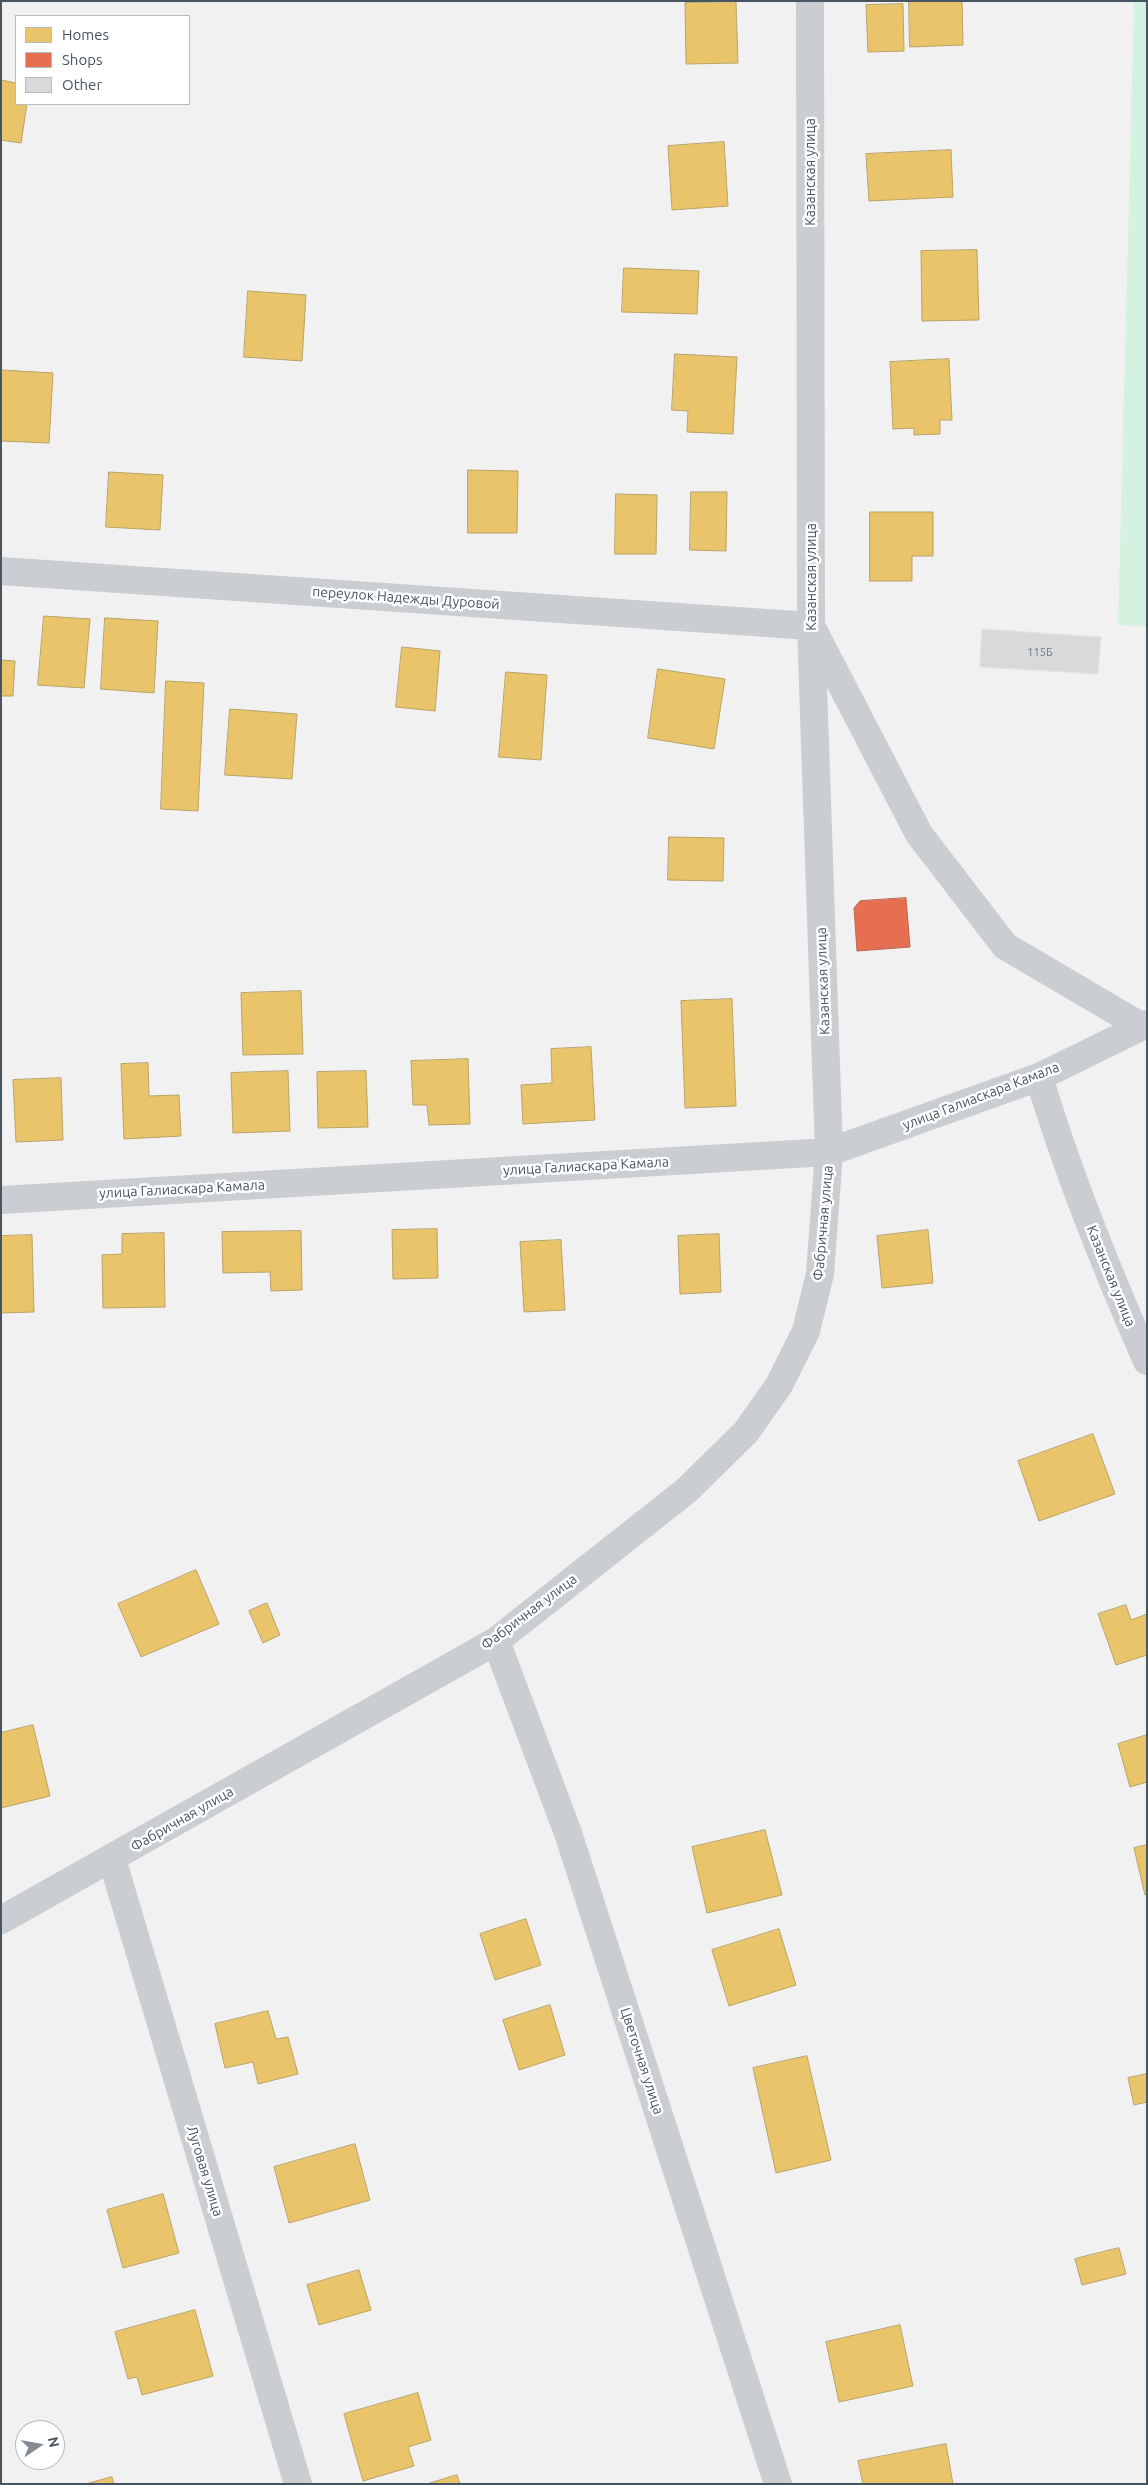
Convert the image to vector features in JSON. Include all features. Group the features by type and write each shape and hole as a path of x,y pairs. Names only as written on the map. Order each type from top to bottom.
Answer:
{"street":[{"name":"Казанская улица","path":"810,1 811,626 829,1152"},
{"name":"переулок Надежды Дуровой","path":"1,571 811,626"},
{"path":"811,626 919,834 1005,946 1144,1025"},
{"name":"улица Галиаскара Камала","path":"1,1200 829,1152 1039,1077 1144,1025"},
{"name":"Казанская улица","path":"1039,1077 1052,1122 1109,1276 1147,1361"},
{"name":"Фабричная улица","path":"1,1920 496,1641 687,1490 746,1432 779,1385 806,1331 820,1274 829,1152"},
{"name":"Цветочная улица","path":"496,1641 568,1833 778,2484"},
{"name":"Луговая улица","path":"112,1859 298,2484"}],"green space":[{"path":"1134,1 1147,1 1147,627 1118,625"}],"building: Homes":[{"path":"909,1 962,1 963,45 910,47"},
{"path":"736,2 738,63 686,64 685,3"},
{"path":"903,4 904,51 868,52 866,5"},
{"path":"1,80 15,83 15,105 27,105 21,143 1,140"},
{"path":"724,142 728,206 672,210 668,146"},
{"path":"951,150 953,197 869,201 866,154"},
{"path":"977,250 979,320 922,321 921,251"},
{"path":"624,268 699,271 697,314 622,312"},
{"path":"248,291 306,295 302,361 244,357"},
{"path":"675,354 737,357 733,434 687,432 688,411 672,410"},
{"path":"949,359 952,420 940,420 940,434 914,435 914,428 893,429 890,362"},
{"path":"1,370 53,373 49,443 1,441"},
{"path":"468,470 518,471 517,533 468,533"},
{"path":"109,472 163,475 160,530 106,527"},
{"path":"691,492 727,492 726,551 690,550"},
{"path":"616,494 657,495 656,554 615,554"},
{"path":"870,512 933,512 933,556 912,556 912,581 870,581"},
{"path":"44,616 90,619 84,688 38,685"},
{"path":"105,618 158,621 154,693 101,689"},
{"path":"402,647 440,651 435,711 396,707"},
{"path":"1,660 15,661 13,696 1,696"},
{"path":"658,669 725,679 714,749 648,738"},
{"path":"506,672 547,675 541,760 499,757"},
{"path":"166,681 204,683 198,811 161,809"},
{"path":"230,709 297,714 292,779 225,775"},
{"path":"669,837 724,838 723,881 668,880"},
{"path":"301,991 303,1054 243,1055 241,993"},
{"path":"732,999 736,1106 685,1108 681,1001"},
{"path":"591,1047 595,1120 523,1124 521,1085 552,1083 551,1049"},
{"path":"468,1059 470,1124 429,1125 427,1105 413,1105 411,1061"},
{"path":"148,1063 149,1096 179,1095 181,1136 124,1139 121,1064"},
{"path":"288,1071 290,1131 233,1133 231,1073"},
{"path":"366,1071 368,1127 318,1128 317,1072"},
{"path":"61,1078 63,1140 16,1142 13,1080"},
{"path":"437,1229 438,1278 393,1279 392,1230"},
{"path":"928,1230 933,1283 882,1288 877,1236"},
{"path":"301,1231 302,1290 271,1291 270,1272 223,1273 222,1232"},
{"path":"164,1233 165,1307 103,1308 102,1255 122,1254 122,1234"},
{"path":"719,1234 721,1292 680,1294 678,1236"},
{"path":"32,1235 34,1312 1,1313 1,1236"},
{"path":"561,1240 565,1310 524,1312 520,1242"},
{"path":"1093,1434 1115,1494 1039,1521 1018,1461"},
{"path":"196,1570 219,1624 141,1657 118,1604"},
{"path":"267,1603 280,1635 263,1643 249,1611"},
{"path":"1126,1605 1131,1620 1147,1614 1147,1655 1116,1665 1098,1614"},
{"path":"33,1725 50,1796 1,1808 1,1733"},
{"path":"1147,1735 1147,1782 1130,1787 1118,1744"},
{"path":"765,1830 782,1895 707,1913 692,1847"},
{"path":"1147,1845 1147,1894 1145,1895 1134,1848"},
{"path":"526,1919 541,1965 495,1980 480,1934"},
{"path":"779,1929 796,1985 729,2006 712,1950"},
{"path":"550,2005 565,2055 519,2070 503,2020"},
{"path":"268,2011 276,2039 288,2037 298,2074 258,2084 253,2062 225,2068 215,2024"},
{"path":"807,2056 831,2160 776,2173 753,2068"},
{"path":"1147,2074 1147,2102 1134,2105 1128,2078"},
{"path":"355,2144 370,2200 289,2223 274,2167"},
{"path":"163,2194 179,2253 123,2268 107,2210"},
{"path":"1119,2248 1126,2274 1082,2285 1075,2259"},
{"path":"359,2270 371,2310 319,2325 307,2285"},
{"path":"195,2310 213,2376 142,2395 137,2377 128,2379 115,2332"},
{"path":"900,2325 913,2386 839,2402 826,2342"},
{"path":"418,2393 431,2440 408,2447 414,2466 363,2481 344,2414"},
{"path":"946,2444 953,2484 863,2484 858,2461"},
{"path":"457,2475 460,2484 427,2484"},
{"path":"112,2477 114,2484 86,2484"}],"building: Shops":[{"path":"906,898 910,947 857,951 854,908 860,901"}],"building: Other":[{"path":"982,629 1101,637 1098,674 980,667"}]}
